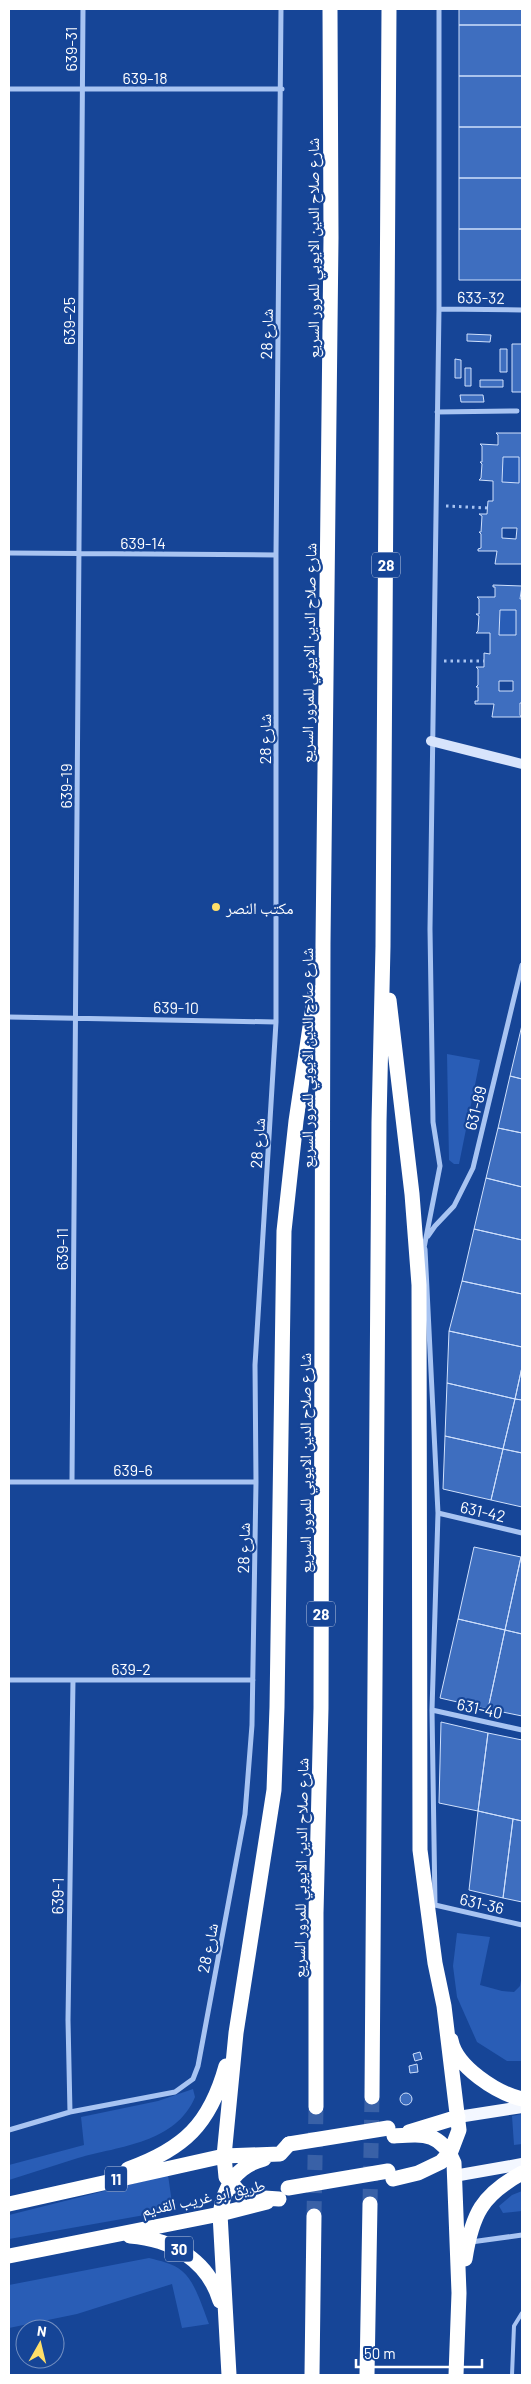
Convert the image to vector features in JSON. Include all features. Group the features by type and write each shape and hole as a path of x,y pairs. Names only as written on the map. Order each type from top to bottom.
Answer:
{"highway":[{"name":"شارع صلاح الدين الايوبي للمرور السريع","path":"316,2107 316,1913 321,1698 323,944 331,238 330,9"},
{"name":"28","path":"372,2097 379,1122 383,946 389,9"},
{"path":"284,2194 250,2197 239,2192 230,2183 224,2167 224,2156 236,2034 274,1790 277,1707 284,1231 295,1129 323,944"},
{"path":"383,946 412,1194 419,1285 420,1850 434,1955 452,2045 464,2062 491,2086 522,2099"},
{"path":"444,2006 458,2124 453,2164"},
{"path":"58,2192 144,2163 173,2149 194,2131 213,2102 236,2034"},
{"name":"طريق ابو غريب القديم","path":"9,2204 224,2156 458,2124"},
{"path":"391,2132 435,2138 446,2147 453,2164 463,2243 456,2375"},
{"name":"30","path":"229,2375 220,2214 224,2195 230,2183 244,2167 285,2149"},
{"path":"391,2175 453,2164"},
{"name":"طريق ابو غريب القديم","path":"9,2256 81,2240 220,2214 284,2194 453,2164"},
{"path":"463,2243 478,2210 496,2190 522,2173"},
{"path":"367,2375 370,2204"},
{"path":"312,2375 314,2216"},
{"name":"30","path":"81,2240 108,2237 141,2237 158,2240 189,2255 200,2265 214,2286 224,2314 226,2333"}],"main road":[{"path":"458,2124 522,2106"},
{"path":"453,2164 522,2164"}],"street":[{"name":"639-31","path":"82,89 83,9"},
{"name":"شارع 28","path":"9,2130 70,2112 175,2092 188,2085 196,2073 245,1814 250,1770 253,1680 257,1306 276,1022 276,555 282,9"},
{"path":"419,1285 440,1166 434,1129 432,1090 430,929 431,741 439,309 439,9"},
{"name":"639-18","path":"9,89 282,90"},
{"name":"639-25","path":"79,554 82,89"},
{"name":"633-32","path":"439,309 522,310"},
{"path":"437,412 517,411"},
{"name":"639-14","path":"9,553 276,555"},
{"name":"639-19","path":"75,1018 79,554"},
{"path":"431,741 522,764"},
{"name":"631-89","path":"425,1245 435,1226 454,1206 473,1168 522,965"},
{"name":"639-10","path":"9,1017 276,1022"},
{"name":"639-11","path":"72,1482 75,1018"},
{"path":"425,1245 438,1513 432,1710"},
{"name":"639-6","path":"9,1482 256,1482"},
{"name":"631-42","path":"438,1513 522,1533"},
{"name":"639-2","path":"9,1680 253,1680"},
{"name":"639-1","path":"70,2112 68,2020 73,1680"},
{"name":"631-40","path":"432,1710 522,1730"},
{"name":"631-36","path":"432,1710 435,1905 522,1925"},
{"path":"463,2243 522,2235"}],"lane":[{"path":"512,2375 514,2326 522,2313"}],"path":[{"path":"436,506 488,508"},
{"path":"433,661 484,661"}],"shaded area":[{"path":"503,457 519,457 519,483 502,482"},
{"path":"500,610 516,610 516,635 499,635"},
{"path":"447,1054 480,1060 459,1164 454,1164 449,1160"},
{"path":"457,1933 490,1937 480,1985 514,1992 520,1986 522,1975 522,2061 507,2061 477,2042 457,1997 453,1966"},
{"path":"193,2089 195,2097 186,2112 175,2124 161,2133 128,2146 78,2158 9,2180 9,2165 84,2145 81,2117 158,2101"},
{"path":"522,2114 522,2144 514,2145 512,2116"},
{"path":"168,2175 173,2210 9,2239 9,2215"},
{"path":"522,2191 522,2211 503,2213 499,2206 512,2195"},
{"path":"149,2258 175,2266 187,2276 198,2296 209,2324 182,2328 172,2284 77,2314 53,2319 15,2319 15,2327 9,2328 9,2285"}],"building":[{"path":"459,9 522,9 522,25 459,25"},
{"path":"459,25 522,25 522,76 459,76"},
{"path":"459,76 522,76 522,127 459,127"},
{"path":"459,127 522,127 522,178 459,178"},
{"path":"459,178 522,178 522,229 459,229"},
{"path":"459,229 522,229 522,280 459,280"},
{"path":"467,334 491,335 490,342 467,341"},
{"path":"512,344 522,344 522,392 512,392"},
{"path":"500,349 507,349 507,372 500,372"},
{"path":"455,359 461,360 461,378 455,378"},
{"path":"465,368 471,368 471,386 465,386"},
{"path":"480,380 503,380 503,387 480,387"},
{"path":"460,395 483,395 484,402 461,402"},
{"path":"496,433 522,433 522,564 495,564 497,551 478,551 481,548 481,534 479,532 481,532 482,516 479,514 487,514 488,501 493,501 493,481 479,480 481,478 482,464 480,462 482,462 482,446 480,444 498,445 498,435","holes":["503,457 519,457 519,483 502,482","502,528 517,528 516,539 502,538"]},
{"path":"493,585 522,586 520,599 522,599 521,717 492,717 494,704 475,704 475,701 478,701 478,687 476,687 478,685 478,669 476,667 484,667 484,653 490,654 490,633 476,633 478,631 479,616 476,614 479,614 479,599 477,597 495,597 495,587","holes":["500,610 516,610 516,635 499,635","499,681 513,681 513,691 499,691"]},
{"path":"522,1025 522,1079 510,1076"},
{"path":"510,1076 522,1079 522,1133 498,1128"},
{"path":"498,1128 522,1133 522,1187 486,1178"},
{"path":"486,1178 522,1187 522,1240 474,1229"},
{"path":"474,1229 522,1240 522,1294 462,1281"},
{"path":"462,1281 522,1294 522,1347 449,1331"},
{"path":"449,1331 522,1347 522,1367 515,1399 447,1383"},
{"path":"522,1367 522,1400 515,1399"},
{"path":"447,1383 515,1399 503,1449 445,1436"},
{"path":"515,1399 522,1400 522,1453 503,1449"},
{"path":"445,1436 503,1449 491,1500 443,1489"},
{"path":"503,1449 522,1453 522,1507 491,1500"},
{"path":"474,1547 521,1557 505,1630 458,1619"},
{"path":"522,1558 522,1634 505,1630"},
{"path":"458,1619 505,1630 488,1709 440,1698"},
{"path":"505,1630 522,1634 522,1716 488,1709"},
{"path":"441,1722 488,1733 478,1811 439,1803"},
{"path":"488,1733 522,1740 522,1821 478,1811"},
{"path":"478,1811 513,1819 503,1898 469,1890"},
{"path":"513,1819 522,1821 522,1902 503,1898"},
{"path":"420,2052 422,2059 415,2061 413,2054"},
{"path":"417,2064 418,2072 410,2073 409,2066"},
{"path":"404,2093 408,2093 412,2099 408,2105 404,2105 400,2101 400,2097"}],"tunnel":[{"path":"370,2204 372,2097"},
{"path":"314,2216 316,2107"}],"place":[{"name":"مكتب النصر","path":"216,907"}]}
